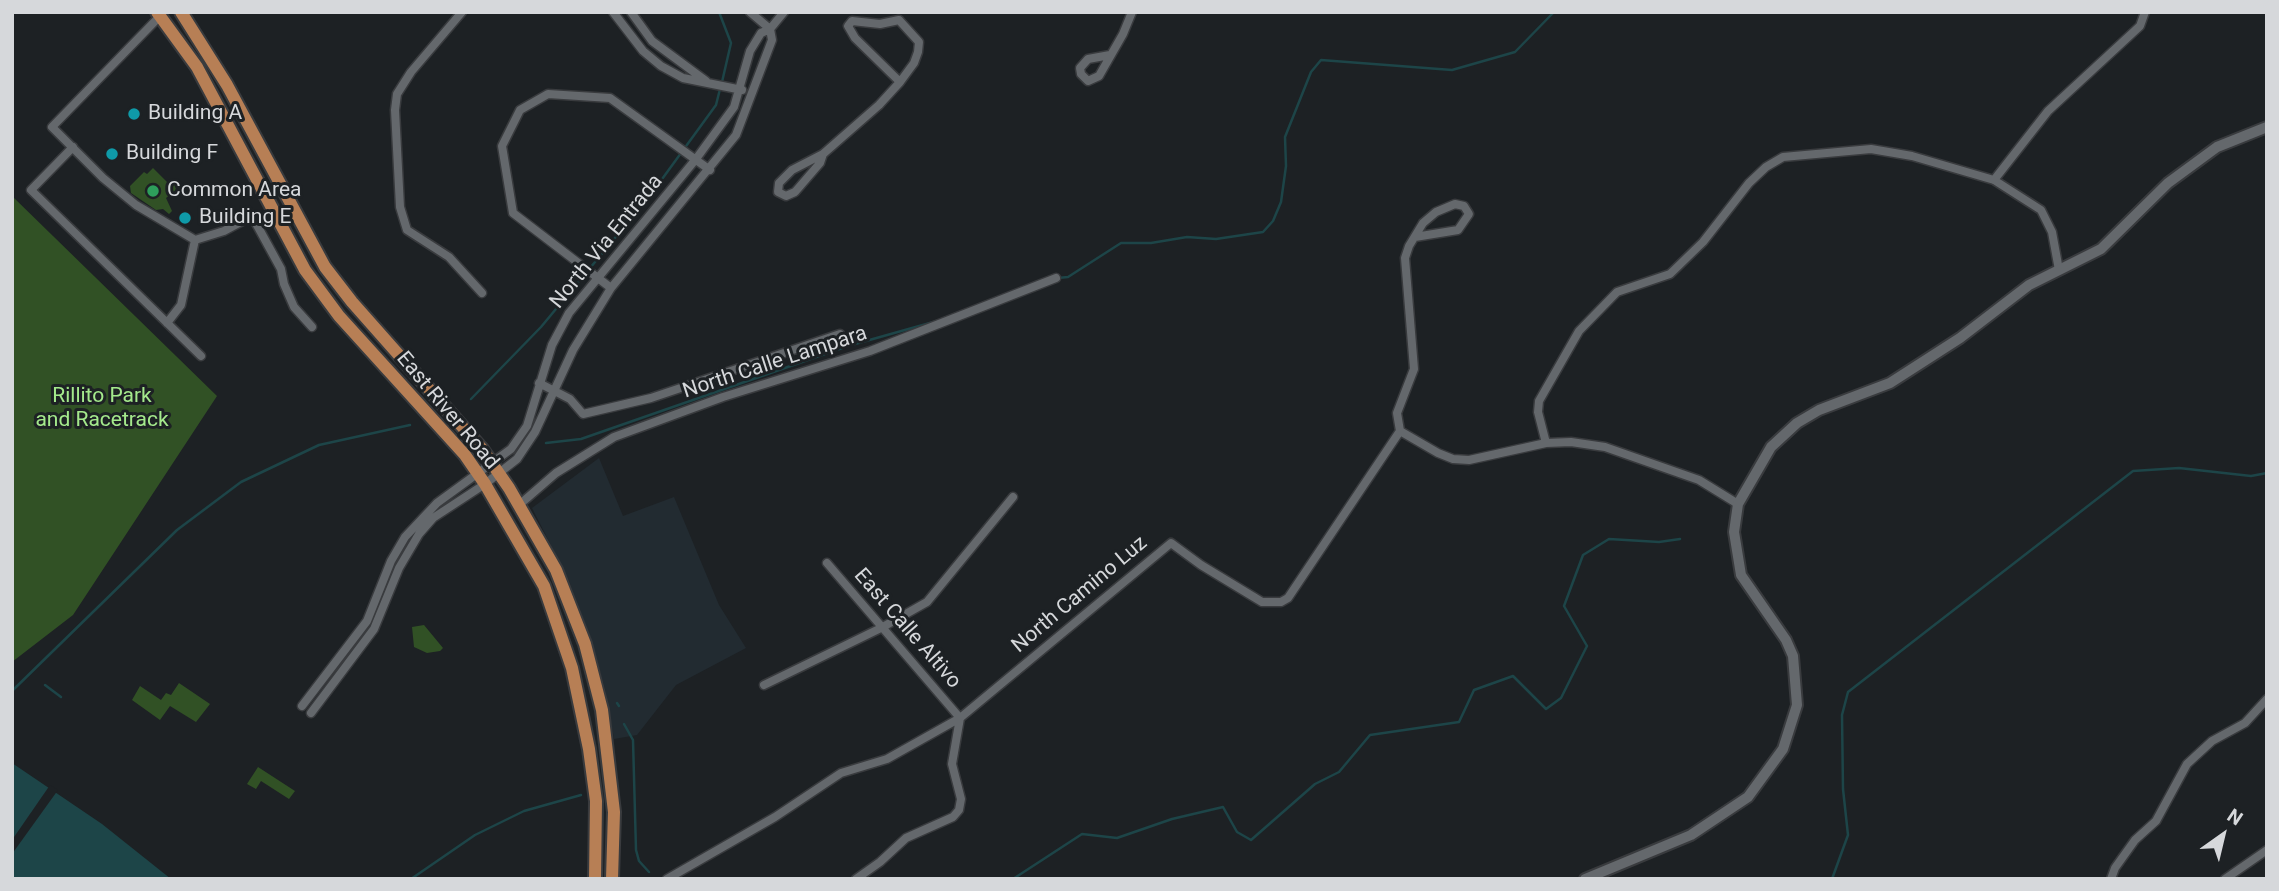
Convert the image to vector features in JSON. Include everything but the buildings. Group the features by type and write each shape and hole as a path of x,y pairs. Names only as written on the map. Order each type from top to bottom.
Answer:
{"main road":[{"name":"East River Road","path":"181,12 227,85 325,267 352,302 471,435 496,468 519,505 566,594 585,645 602,710 614,811 612,879"},
{"name":"East River Road","path":"160,13 197,67 305,270 339,316 444,431 481,479 544,586 572,668 596,801 595,879"},
{"path":"1585,879 1691,835 1748,797 1783,749 1797,705 1793,656 1786,640 1741,575 1734,532 1738,504 1771,447 1797,423 1819,410 1890,383 1960,338 2028,285 2101,249 2168,183 2217,148 2267,127"}],"street":[{"path":"462,12 397,94 395,110 400,207 407,230 449,257 482,293"},
{"path":"614,12 639,46 661,66 683,78 706,81 749,93"},
{"path":"631,12 649,37 706,81"},
{"path":"750,12 770,29"},
{"name":"North Via Entrada","path":"496,468 527,426 552,345 569,313 696,159 734,107 750,51 761,33 770,29 784,12"},
{"path":"846,12 852,21"},
{"path":"1110,55 1132,12"},
{"path":"1994,180 2048,111 2140,26 2146,12"},
{"path":"160,13 52,127 136,205 195,240 224,231 251,216 281,269 294,307 312,327"},
{"path":"823,154 812,173 795,192 786,196 778,192 779,183 792,170 823,154 879,105 914,63 919,42 899,20 880,24 852,21"},
{"path":"852,21 848,26 855,38 900,82"},
{"name":"North Via Entrada","path":"311,713 374,629 399,568 419,534 432,518 481,479 517,458 535,432 573,350 611,288 736,135 749,93 772,40 770,29"},
{"path":"639,46 649,37"},
{"path":"611,288 513,213 502,146 520,110 548,94 610,98 710,170"},
{"path":"73,147 31,190 201,356"},
{"path":"1546,443 1538,412 1539,401 1579,331 1617,292 1670,274 1703,242 1749,183 1774,161 1783,157 1871,149 1920,158 1994,180 2041,210 2052,232 2059,270"},
{"path":"1415,237 1458,230 1469,214 1464,206 1448,205 1423,223 1415,237 1405,258 1404,275 1414,369 1398,414 1400,431 1453,458 1469,460 1546,443 1588,443 1629,453 1699,480 1738,504"},
{"path":"167,323 181,305 195,240"},
{"name":"North Calle Lampara","path":"519,505 556,473 614,437 723,397 870,351 1056,278"},
{"name":"North Calle Lampara","path":"539,383 570,399 583,414 651,398 840,334"},
{"name":"North Camino Luz","path":"667,879 775,817 841,774 887,759 960,718 1171,543 1201,565 1262,602 1272,604 1287,598 1400,431"},
{"name":"North Via Entrada","path":"302,706 367,621 391,561 405,537 437,503 481,479"},
{"path":"764,685 881,628 926,602 1013,497"},
{"name":"East Calle Altivo","path":"827,563 960,718"},
{"path":"2111,879 2115,868 2135,840 2156,821 2187,764 2212,741 2245,723 2267,699"},
{"path":"856,879 906,838 953,817 959,810 961,799 952,764 960,718"},
{"path":"2225,879 2267,850"}],"shaded area":[{"path":"599,458 623,516 674,497 719,605 746,648 676,685 637,735 614,739 605,689 590,636 569,581 532,508"}],"green space":[{"name":"Common Area","path":"153,168 169,184 175,178 176,190 166,198 172,211 169,214 163,209 156,210 131,193 130,186 144,172 147,174"},
{"name":"Rillito Park and Racetrack","path":"12,196 217,396 73,615 12,662"},
{"path":"424,625 443,648 440,651 427,653 414,647 412,627"},
{"path":"179,683 210,704 196,722 170,706 160,720 132,700 140,686 161,700 166,693 171,695"},
{"path":"258,767 295,791 289,799 261,781 256,789 247,784"}],"water":[{"path":"12,763 102,824 171,879 12,879"}],"pier":[{"path":"50,785 58,790 12,854 12,840"}],"waterway":[{"path":"719,12 731,43 722,82"},
{"path":"1058,278 1068,277 1121,243 1151,243 1187,237 1216,239 1263,232 1273,221 1281,202 1286,166 1285,137 1311,72 1321,60 1452,70 1515,52 1554,12"},
{"path":"471,399 541,327 649,197 716,105 720,89"},
{"path":"546,443 581,439 848,346 937,321"},
{"path":"12,691 177,530 241,482 319,445 410,425"},
{"path":"1832,879 1848,835 1843,789 1842,715 1848,692 2133,471 2179,468 2251,476 2267,473"},
{"path":"1013,879 1082,834 1117,838 1172,819 1223,807 1237,832 1251,840 1315,784 1339,772 1370,735 1459,722 1474,690 1513,676 1546,709 1561,698 1587,646 1564,606 1583,555 1609,539 1659,542 1680,539"},
{"path":"45,685 61,697"},
{"path":"624,724 633,740 636,850 639,861 649,872"},
{"path":"411,879 475,835 524,811 581,795"}],"place":[{"name":"Building A","path":"134,114"},
{"name":"Building F","path":"112,154"},
{"name":"Common Area","path":"153,191"},
{"name":"Building E","path":"185,218"}]}
